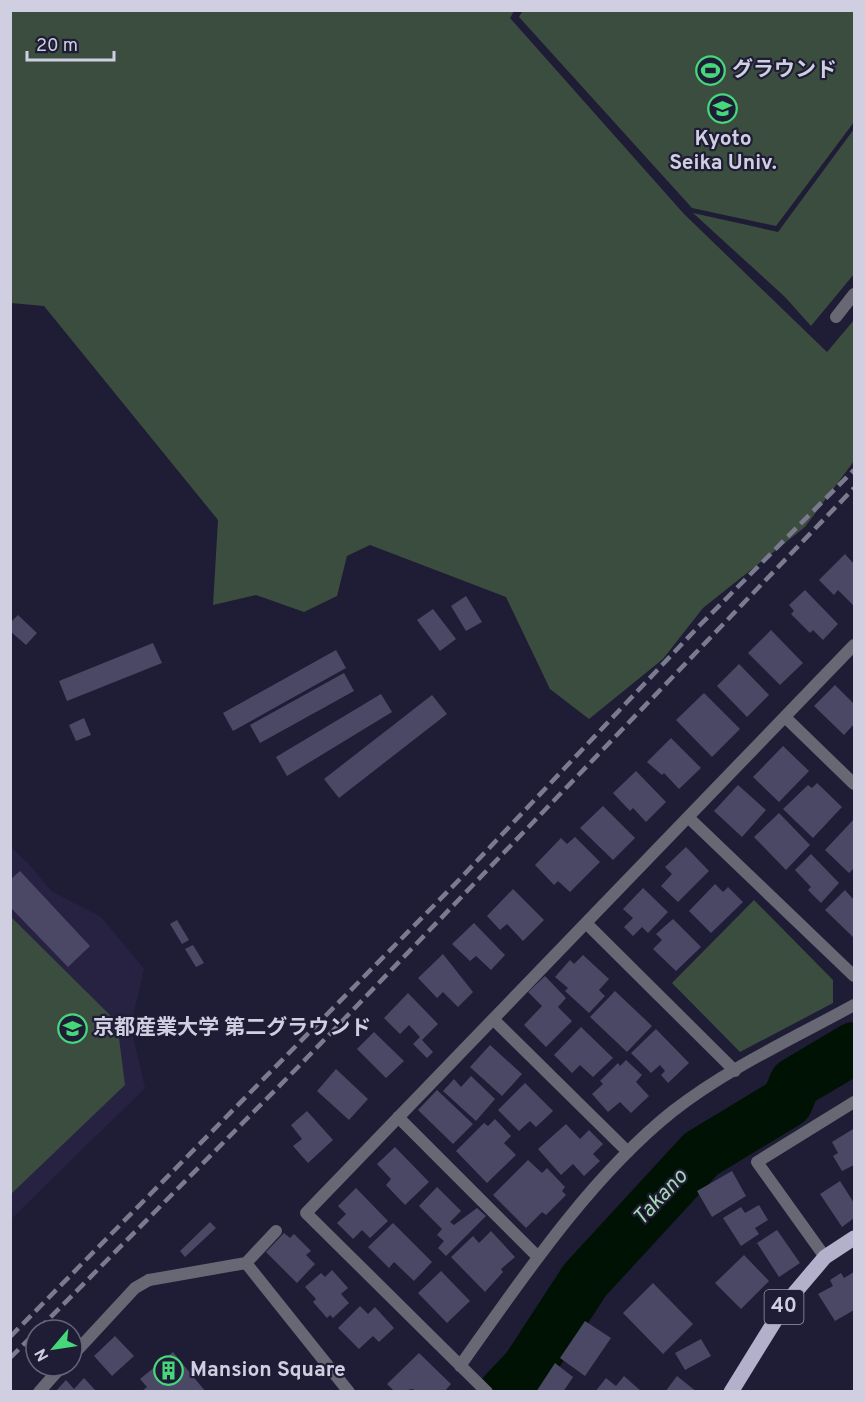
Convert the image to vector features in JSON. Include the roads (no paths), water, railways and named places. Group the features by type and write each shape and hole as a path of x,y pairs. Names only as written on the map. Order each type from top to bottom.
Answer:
{"main road":[{"name":"40","path":"731,1392 786,1303 825,1257 855,1238"}],"street":[{"path":"836,317 855,294"},
{"path":"487,1392 306,1213 855,645"},
{"path":"785,717 855,784"},
{"path":"688,817 855,976"},
{"path":"586,923 735,1071"},
{"path":"460,1366 537,1256 628,1152 674,1111 735,1071 855,1005"},
{"path":"493,1019 628,1152"},
{"path":"825,1257 757,1162 855,1102"},
{"path":"398,1117 537,1256"},
{"path":"84,1343 135,1288 149,1280 246,1263 276,1231"},
{"path":"246,1263 349,1392"},
{"path":"39,1392 51,1378"}],"waterway":[{"name":"Takano","path":"505,1392 527,1369 585,1280 701,1154 787,1102 795,1083 854,1048"}],"railway":[{"path":"10,1337 458,881 699,626 854,470"},
{"path":"50,1318 301,1064 854,488"},
{"path":"10,1358 24,1344"}],"place":[{"name":"グラウンド","path":"711,70"},
{"name":"Kyoto Seika Univ.","path":"723,108"},
{"name":"京都産業大学 第二グラウンド","path":"72,1028"},
{"name":"Mansion Square","path":"169,1370"}]}
